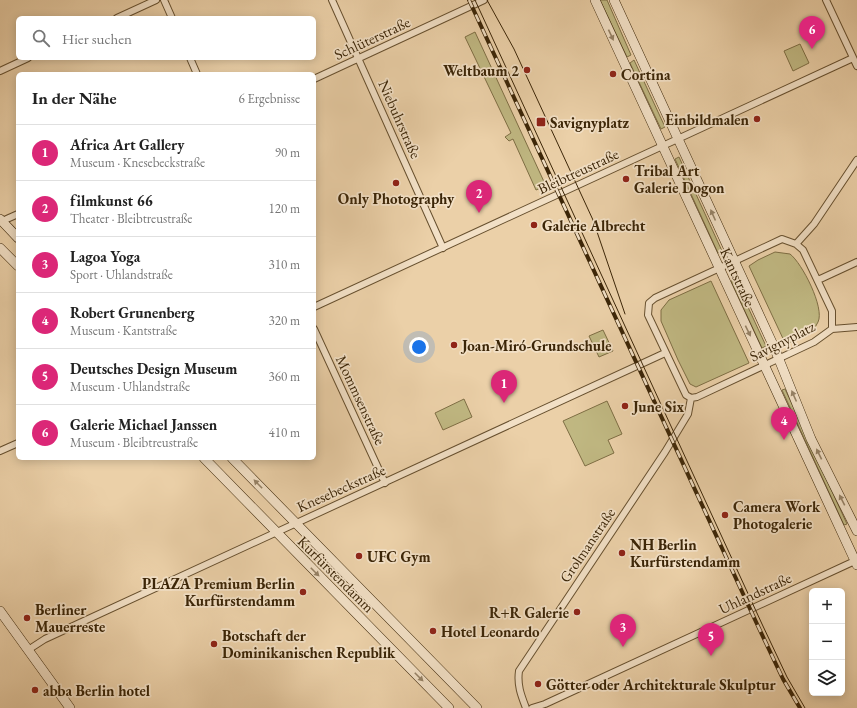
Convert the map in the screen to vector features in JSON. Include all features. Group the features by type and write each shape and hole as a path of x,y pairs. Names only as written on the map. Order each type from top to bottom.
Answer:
{"main road":[{"name":"Kantstraße","path":"595,0 718,268 856,562"},
{"name":"Kantstraße","path":"614,0 679,139 778,358 811,439 857,532"},
{"path":"1,221 16,236"},
{"path":"0,248 16,264"},
{"name":"Kurfürstendamm","path":"206,460 449,708"},
{"name":"Kurfürstendamm","path":"234,460 477,708"},
{"path":"0,611 70,708"}],"street":[{"path":"121,16 156,0"},
{"path":"164,0 171,16"},
{"name":"Niebuhrstraße","path":"332,0 443,248"},
{"name":"Schlüterstraße","path":"316,77 484,0"},
{"path":"826,0 857,66"},
{"name":"Bleibtreustraße","path":"316,306 853,58"},
{"path":"0,71 24,60"},
{"path":"191,60 196,72"},
{"path":"691,398 685,393 648,315 649,303 656,297 782,239 796,244 814,224 857,160"},
{"path":"1,221 16,215"},
{"name":"Savignyplatz","path":"691,398 697,397 814,342 832,329 832,311 803,250 796,244"},
{"path":"818,280 857,262"},
{"path":"832,329 857,327"},
{"name":"Mommsenstraße","path":"316,333 385,483"},
{"name":"Knesebeckstraße","path":"28,650 45,639 665,353"},
{"name":"Grolmanstraße","path":"526,708 519,688 519,671 665,452 688,414 691,398"},
{"path":"0,451 16,444"},
{"name":"Uhlandstraße","path":"532,708 545,704 856,562"}],"shaded area":[{"path":"600,0 607,0 631,55 627,57"},
{"path":"475,32 546,186 536,190 513,139 509,141 505,137 511,133 465,37"},
{"path":"800,44 809,63 793,71 784,51"},
{"path":"634,60 665,127 661,129 630,63"},
{"path":"679,157 722,251 718,253 675,159"},
{"path":"775,252 790,254 800,266 811,286 819,315 818,322 812,330 786,345 749,266"},
{"path":"735,279 766,346 762,348 731,281"},
{"path":"711,281 749,363 696,387 690,384 678,360 661,321 661,310 669,300"},
{"path":"603,330 613,351 599,357 589,336"},
{"path":"785,389 847,524 844,525 782,390"},
{"path":"464,399 472,417 443,430 435,413"},
{"path":"607,401 622,434 608,440 614,453 585,466 563,421"},
{"path":"302,540 315,553 309,559 296,545"}],"tram line":[{"path":"475,0 762,624 787,677 805,708"},
{"path":"487,0 514,49 593,220 625,314"}],"railway":[{"path":"469,0 757,624 783,679 800,708"}],"place":[{"name":"Galerie Michael Janssen","path":"812,49"},
{"name":"Weltbaum 2","path":"527,70"},
{"name":"Cortina","path":"613,74"},
{"name":"Einbildmalen","path":"757,119"},
{"name":"Savignyplatz","path":"541,122"},
{"name":"Tribal Art Galerie Dogon","path":"626,179"},
{"name":"Only Photography","path":"396,183"},
{"name":"filmkunst 66","path":"479,213"},
{"name":"Galerie Albrecht","path":"534,225"},
{"name":"Joan-Miró-Grundschule","path":"454,345"},
{"name":"Africa Art Gallery","path":"504,403"},
{"name":"June Six","path":"625,406"},
{"name":"Robert Grunenberg","path":"784,440"},
{"name":"Camera Work Photogalerie","path":"725,515"},
{"name":"NH Berlin Kurfürstendamm","path":"622,553"},
{"name":"UFC Gym","path":"359,556"},
{"name":"PLAZA Premium Berlin Kurfürstendamm","path":"303,592"},
{"name":"R+R Galerie","path":"577,612"},
{"name":"Berliner Mauerreste","path":"27,618"},
{"name":"Hotel Leonardo","path":"433,631"},
{"name":"Botschaft der Dominikanischen Republik","path":"214,644"},
{"name":"Lagoa Yoga","path":"623,647"},
{"name":"Deutsches Design Museum","path":"711,656"},
{"name":"Götter oder Architekturale Skulptur","path":"538,684"},
{"name":"abba Berlin hotel","path":"35,690"}]}
